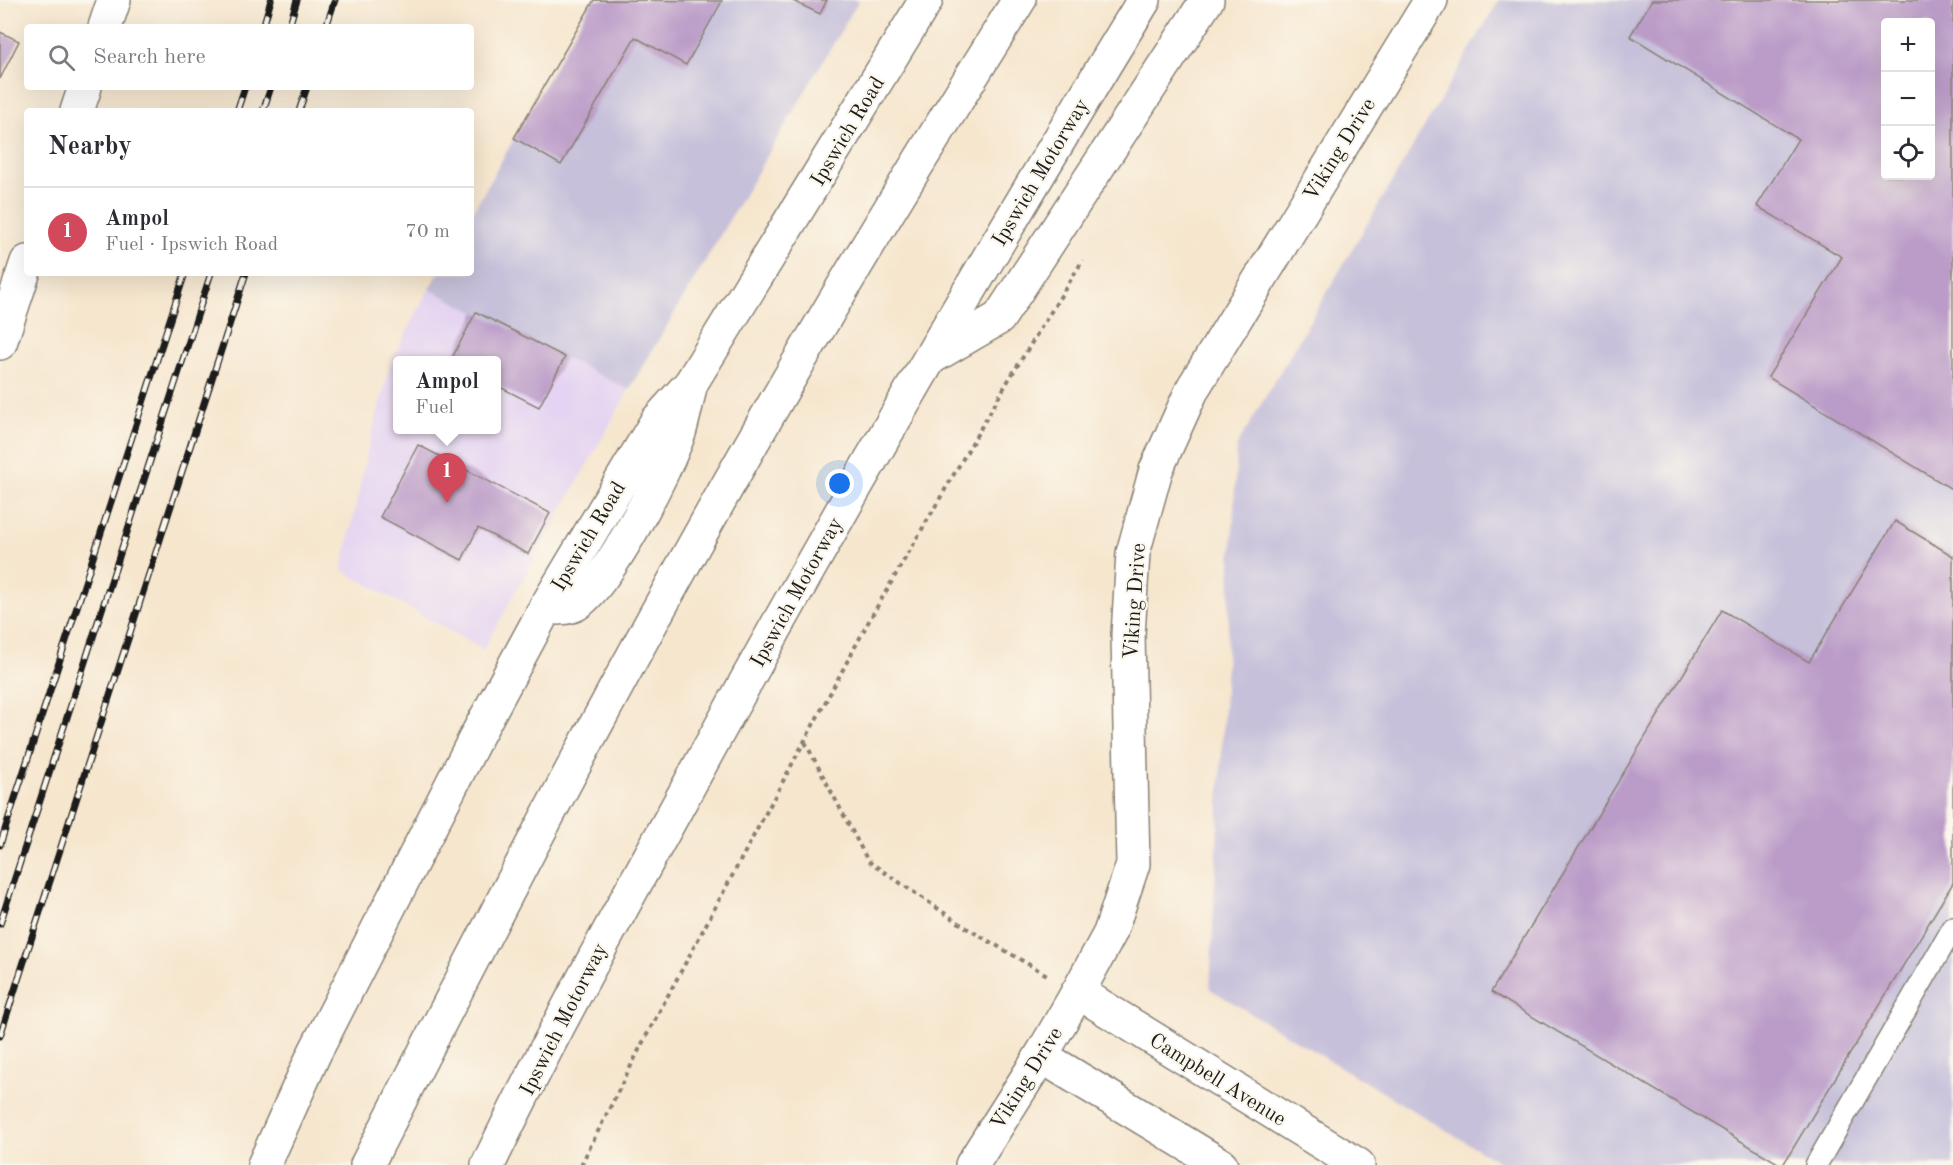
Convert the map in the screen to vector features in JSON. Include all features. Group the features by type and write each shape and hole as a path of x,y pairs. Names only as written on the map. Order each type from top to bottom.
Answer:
{"main road":[{"path":"106,24 114,0"},
{"name":"Ipswich Road","path":"264,1165 314,1054 477,735 546,607 657,421 691,383 926,0"},
{"path":"368,1165 463,976 576,760 695,544 830,309 1018,0"},
{"name":"Ipswich Motorway","path":"488,1165 603,943 794,593 1024,196 1144,0"},
{"path":"930,358 999,318 1207,0"},
{"name":"Viking Drive","path":"972,1165 1041,1056 1110,933 1133,864 1128,635 1130,600 1133,553 1156,471 1193,388 1431,0"},
{"path":"78,108 84,90"},
{"path":"0,343 24,271"},
{"name":"Campbell Avenue","path":"1078,992 1358,1165"},
{"path":"1041,1056 1221,1165"}],"lane":[{"path":"1816,1165 1953,928"}],"path":[{"path":"581,1165 643,1042 870,619 1008,381 1087,252"},
{"path":"805,741 868,861 968,929 1078,992"}],"shaded area":[{"path":"592,0 859,0 629,390 429,289 437,276 474,276 474,210"},
{"path":"1499,0 1953,0 1953,1165 1504,1165 1210,989 1237,445"},
{"path":"429,289 629,390 483,650 342,570 368,448 393,358 393,434 501,434 501,356 394,356"}],"building":[{"path":"594,0 722,1 686,65 635,37 561,165 514,138"},
{"path":"791,0 827,0 820,14"},
{"path":"1652,0 1953,0 1953,490 1768,377 1842,257 1757,206 1798,139 1630,36"},
{"path":"0,32 19,41 0,79"},
{"path":"476,312 565,357 539,407 501,388 501,356 453,356"},
{"path":"418,445 550,513 528,554 478,528 462,560 380,517"},
{"path":"1895,521 1953,556 1953,883 1781,1165 1491,992 1722,610 1809,662"}],"railway":[{"path":"264,24 271,0"},
{"path":"290,24 297,0"},
{"path":"327,24 335,0"},
{"path":"238,108 244,90"},
{"path":"264,108 270,90"},
{"path":"300,108 306,90"},
{"path":"0,845 184,276"},
{"path":"0,924 210,276"},
{"path":"0,1036 245,276"}],"place":[{"name":"Ampol","path":"447,503"}]}
